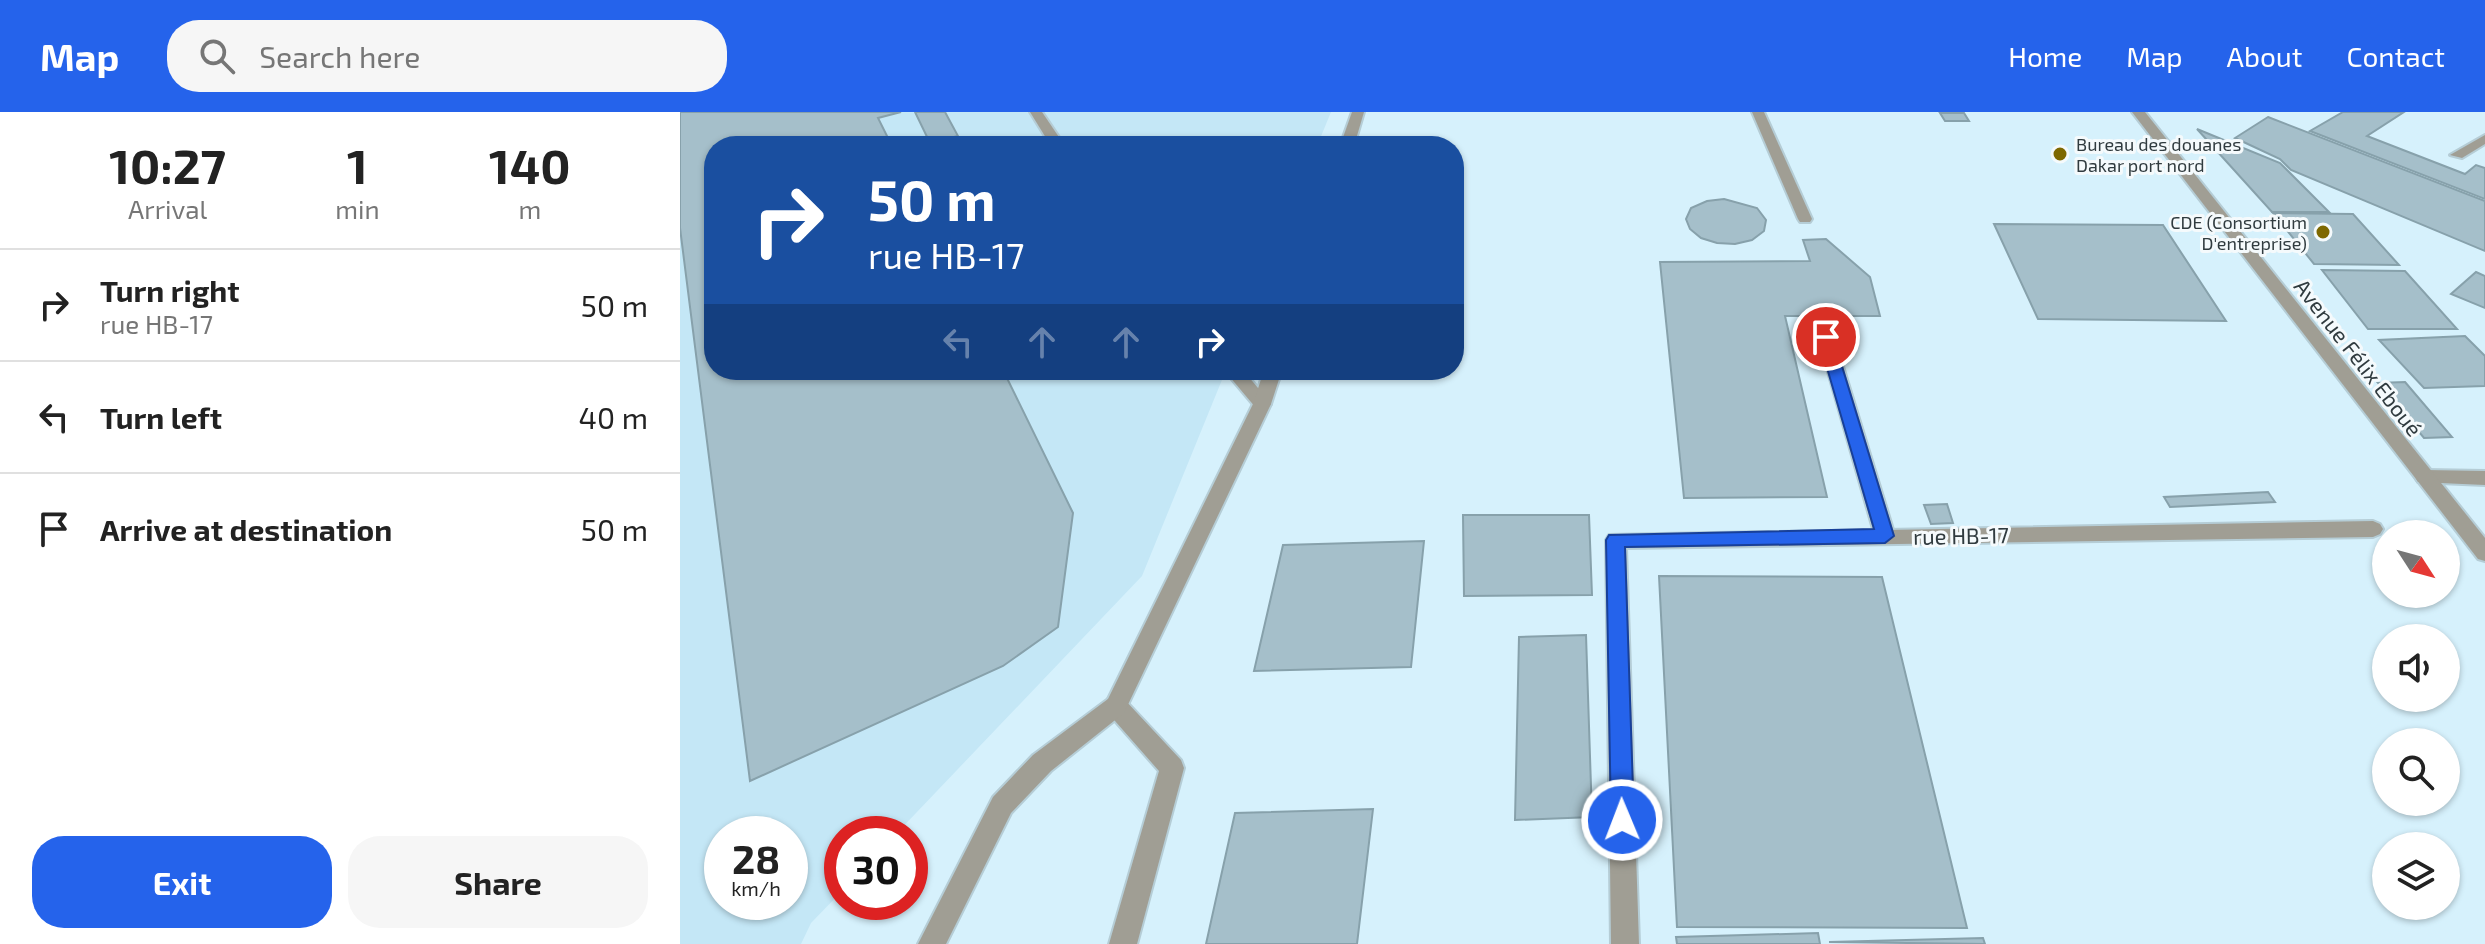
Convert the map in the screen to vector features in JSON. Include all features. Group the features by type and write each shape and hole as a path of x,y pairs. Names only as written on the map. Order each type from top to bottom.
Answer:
{"street":[{"path":"1036,112 1052,136"},
{"path":"1350,136 1358,112"},
{"path":"1758,112 1805,219"},
{"name":"Avenue Félix Eboué","path":"2138,112 2485,553"},
{"path":"2457,155 2485,139"},
{"path":"1826,337 1885,536"},
{"path":"1242,380 1262,404"},
{"path":"932,944 1002,805 1042,763 1116,706 1262,404 1270,380"},
{"path":"2425,477 2485,478"},
{"name":"rue HB-17","path":"1625,944 1616,540 2372,529"},
{"path":"1116,706 1172,768 1123,944"}],"shaded area":[{"path":"680,112 1331,112 1321,136 704,136 704,380 1222,380 1142,576 913,816 824,816 824,910 811,923 801,944 680,944"}],"building":[{"path":"680,112 901,112 878,118 887,136 704,136 704,380 1008,380 1073,513 1058,627 1003,666 750,781 680,228"},
{"path":"915,112 945,112 958,136 927,136"},
{"path":"2343,112 2404,112 2367,136 2465,174 2476,165 2485,168 2485,199 2310,131"},
{"path":"1940,113 1964,113 1969,121 1945,121"},
{"path":"2268,117 2485,201 2485,251 2291,170 2280,159 2235,138"},
{"path":"2197,129 2280,163 2329,212 2272,212"},
{"path":"1724,199 1757,208 1766,220 1764,231 1752,240 1735,244 1701,238 1690,229 1686,219 1691,208 1707,201"},
{"path":"2273,213 2353,214 2399,265 2314,264"},
{"path":"1994,224 2163,225 2226,321 2038,319"},
{"path":"1826,239 1870,277 1880,316 1785,316 1827,497 1684,498 1660,262 1810,261 1803,240"},
{"path":"2322,270 2405,271 2457,329 2368,329"},
{"path":"2476,272 2485,276 2485,308 2451,294"},
{"path":"2465,336 2485,356 2485,386 2424,388 2379,340"},
{"path":"2405,382 2452,437 2424,438 2378,383"},
{"path":"2268,492 2275,502 2170,507 2164,497"},
{"path":"1947,504 1953,523 1931,524 1924,505"},
{"path":"1463,515 1589,515 1592,595 1464,596"},
{"path":"1424,541 1411,667 1254,671 1283,545"},
{"path":"1659,576 1882,577 1967,928 1677,927"},
{"path":"1586,635 1592,817 1515,820 1519,637"},
{"path":"1373,809 1357,944 1206,944 1235,813"},
{"path":"1818,933 1820,944 1677,944 1676,937"},
{"path":"1983,938 1985,944 1829,942"}],"place":[{"name":"Bureau des douanes Dakar port nord","path":"2060,154"},
{"name":"CDE (Consortium D'entreprise)","path":"2323,232"}],"route":[{"path":"1622,820 1616,540 1885,536 1826,337"}]}
